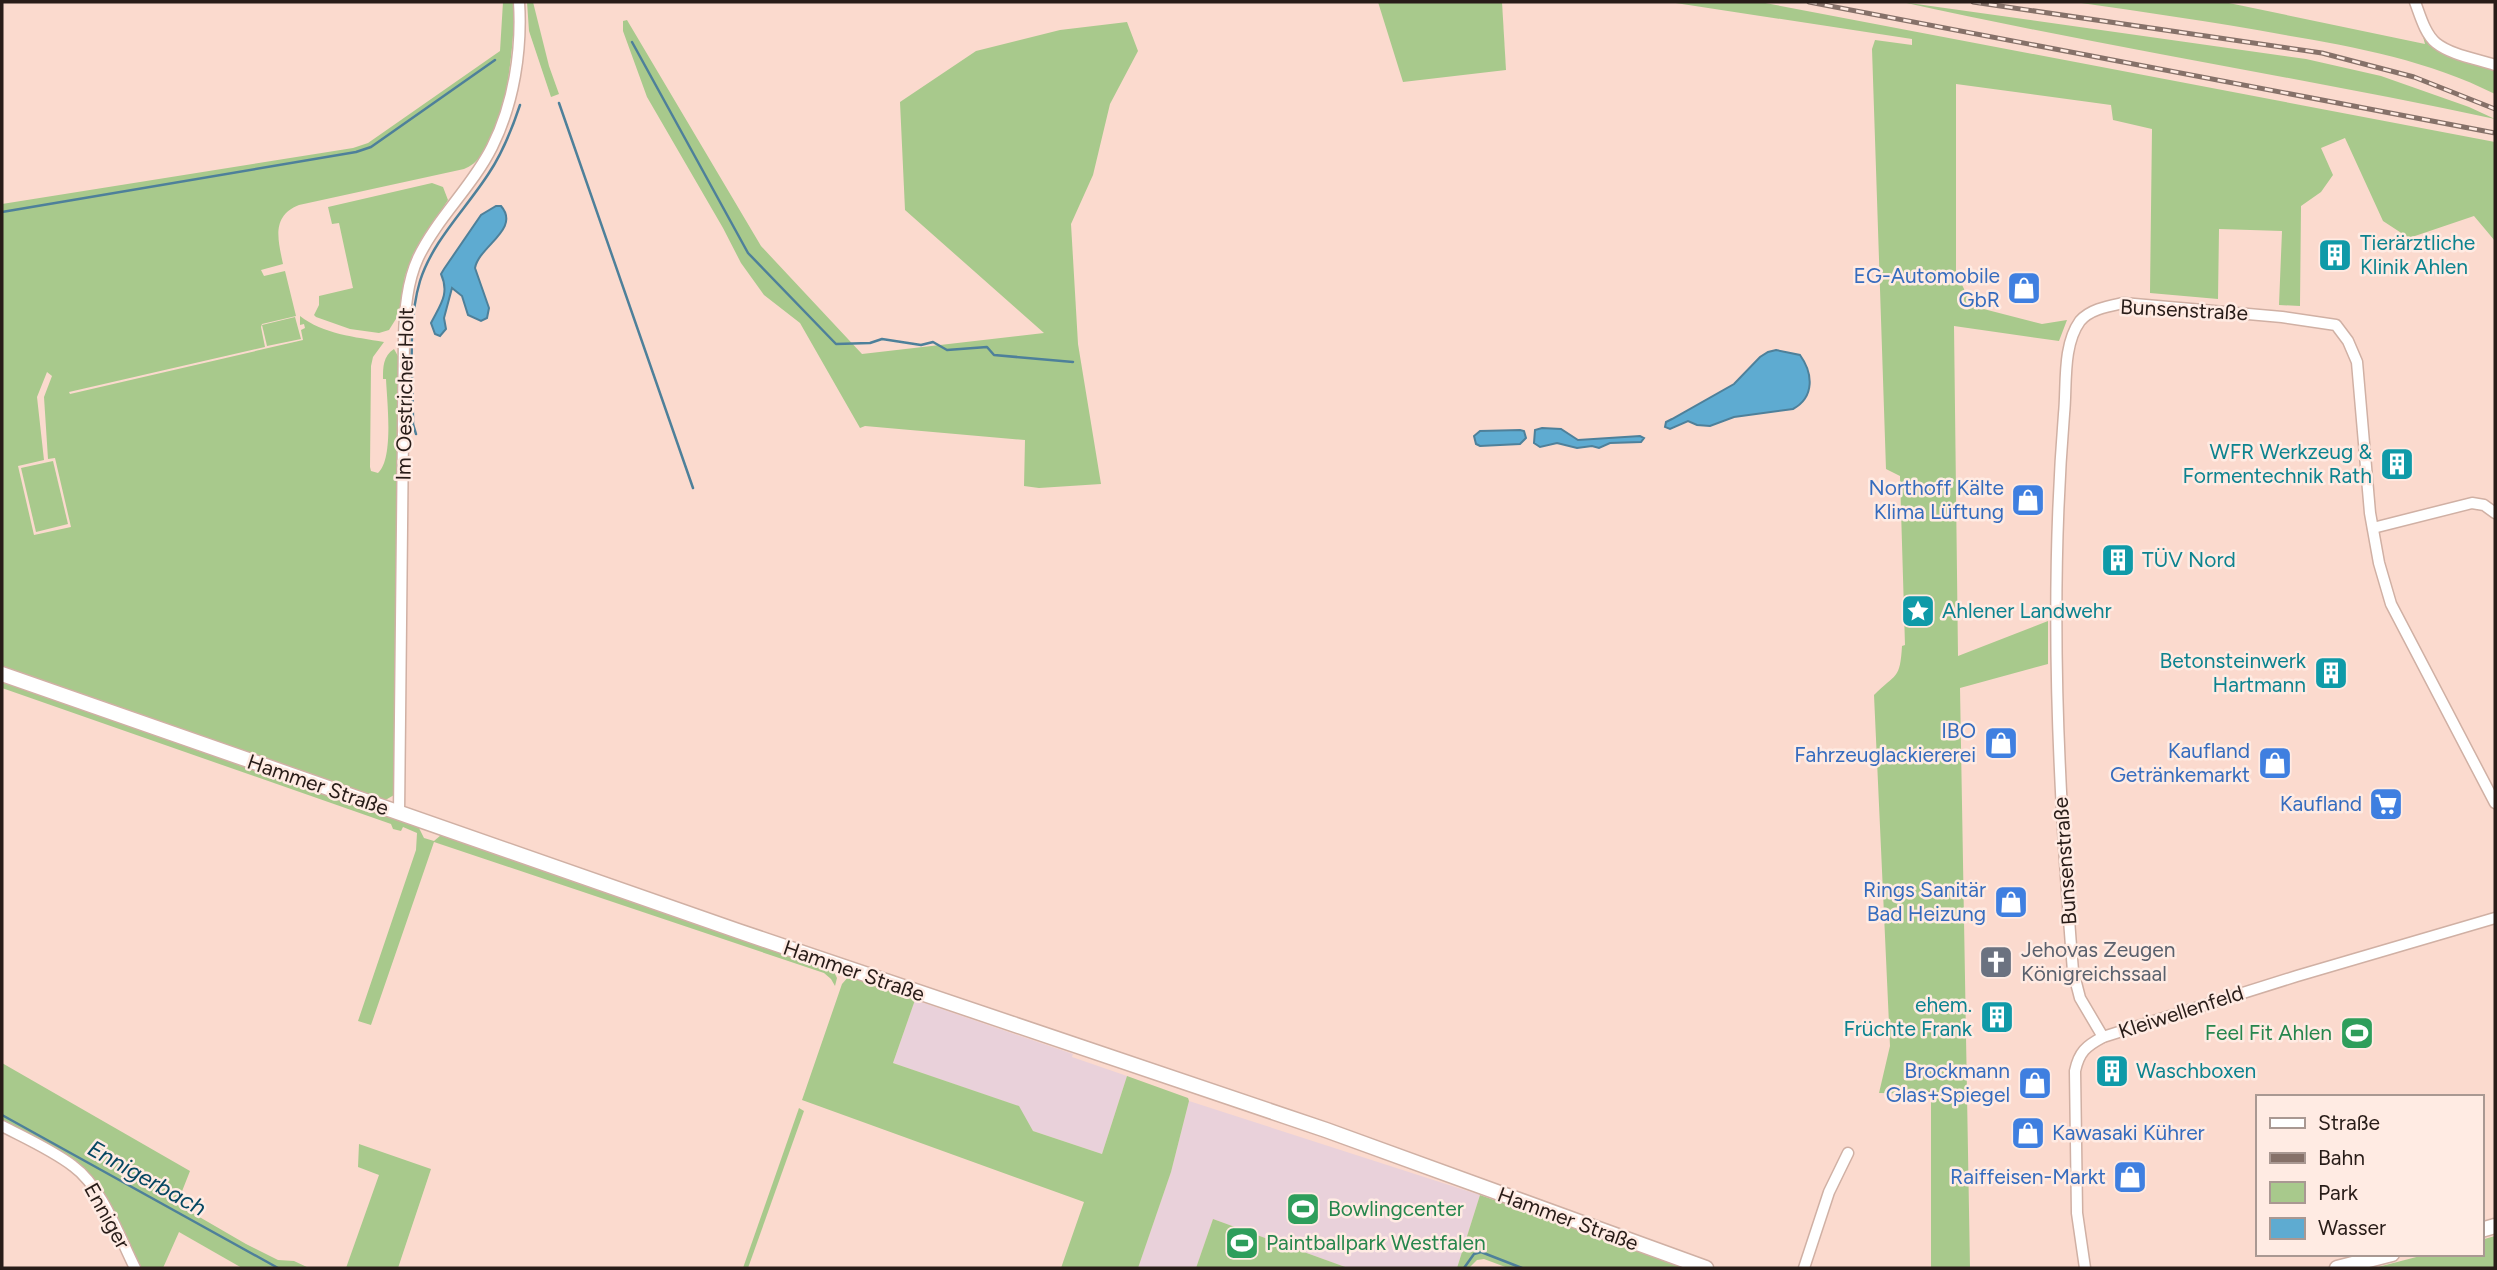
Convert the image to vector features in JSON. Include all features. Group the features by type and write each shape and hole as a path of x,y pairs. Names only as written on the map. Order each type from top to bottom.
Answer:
{"main road":[{"name":"Hammer Straße","path":"2,674 399,814 1315,1126 1706,1268"},
{"path":"2337,1268 2384,1256"}],"street":[{"name":"Im Oestricher Holt","path":"399,814 404,336 407,296 417,260 426,243 483,163 499,131 518,56 521,25 519,2"},
{"path":"2415,2 2435,43 2495,65"},
{"name":"Bunsenstraße","path":"2103,1037 2080,998 2073,971 2057,725 2055,626 2059,479 2069,350 2081,320 2098,309 2123,303 2336,324 2348,341 2357,362 2373,528 2379,563 2391,604 2495,803"},
{"path":"2373,528 2472,503 2484,505 2495,513"},
{"name":"Kleiwellenfeld","path":"2085,1268 2077,1213 2075,1070 2078,1055 2088,1045 2103,1037 2285,979 2495,918"},
{"name":"Enniger","path":"2,1126 72,1164 83,1175 94,1188 135,1268"},
{"path":"1804,1268 1829,1192 1849,1153"}],"shaded area":[{"path":"915,1000 1073,1054 1072,1057 1127,1076 1102,1154 1033,1131 1018,1106 893,1063"},
{"path":"1189,1101 1480,1195 1457,1268 1348,1268 1213,1219 1196,1268 1138,1268 1171,1172"}],"green space":[{"path":"503,2 514,2 513,42 505,94 490,142 478,159 464,169 299,205 284,215 280,222 278,238 283,264 261,270 264,276 285,271 296,316 262,324 265,347 69,392 70,394 303,340 301,330 305,328 304,324 300,325 300,316 329,331 384,342 373,357 371,366 370,467 371,471 378,473 383,466 388,443 384,366 386,358 394,349 399,358 394,795 382,802 2,668 2,204 353,148 368,143 500,51","holes":["47,372 52,376 44,397 48,459 55,458 71,527 34,535 18,466 44,460 37,397"]},
{"path":"527,2 533,2 559,94 551,97 529,31"},
{"path":"1378,2 1502,2 1506,70 1403,82"},
{"path":"1669,2 1760,2 2495,142 2495,241 2474,216 2409,238 2383,221 2345,138 2321,148 2333,175 2321,192 2301,206 2300,306 2279,305 2282,231 2219,229 2218,299 2150,293 2152,129 2113,120 2111,105 1956,84 1956,272 1972,306 2042,324 2067,320 2059,341 1954,326 1958,656 2048,621 2048,664 1960,688 1970,1268 1931,1268 1931,1094 1879,1093 1890,1046 1874,695 1896,675 1902,646 1905,645 1900,476 1886,469 1872,49 1875,40 1912,45 1912,39"},
{"path":"1902,2 2306,59 2381,76 2495,119 2050,33"},
{"path":"2074,2 2224,2 2425,44 2418,18 2427,36 2495,67 2495,94 2419,64 2366,50"},
{"path":"627,20 761,246 862,354 1044,333 905,210 900,102 976,51 1060,30 1127,22 1138,51 1110,104 1093,175 1071,224 1078,344 1101,484 1039,488 1024,486 1025,440 865,426 860,428 800,323 764,295 741,263 647,97 623,31 623,21"},
{"path":"432,183 443,187 448,200 413,254 405,276 399,314 389,330 379,333 350,329 316,317 314,315 319,305 319,296 353,288 339,223 332,224 328,207"},
{"path":"295,317 301,339 267,346 262,325"},
{"path":"53,461 68,524 36,532 21,468"},
{"path":"2,680 418,826 424,838 434,841 441,835 446,836 833,970 837,978 835,986 824,973 434,842 371,1025 358,1021 416,850 417,833 403,827 401,831 393,829 391,824 2,688"},
{"path":"849,976 915,1000 893,1063 1019,1106 1033,1131 1102,1154 1127,1076 1188,1098 1171,1172 1138,1268 1061,1268 1084,1202 802,1100 842,984"},
{"path":"2,1063 190,1171 177,1204 278,1260 294,1261 309,1268 242,1268 179,1232 163,1268 138,1268 97,1187 2,1122"},
{"path":"799,1108 804,1111 748,1268 743,1268"},
{"path":"359,1144 431,1169 398,1268 346,1268 379,1175 358,1167"},
{"path":"1480,1195 1689,1268 1508,1268 1484,1259 1477,1260 1469,1268 1457,1268"},
{"name":"Paintballpark Westfalen","path":"1213,1219 1348,1268 1196,1268"},
{"path":"2495,1236 2495,1268 2374,1268 2420,1256 2483,1256 2483,1239"}],"water":[{"path":"501,206 506,214 506,222 475,268 489,308 487,318 481,321 468,315 462,296 452,288 444,318 446,329 440,336 435,334 431,323 444,294 441,274 481,215"},
{"path":"1776,350 1800,355 1807,369 1810,384 1808,391 1800,404 1793,409 1734,417 1710,426 1688,421 1670,429 1665,427 1666,422 1734,384 1760,357"},
{"path":"1561,429 1578,440 1640,436 1644,438 1641,442 1610,443 1599,448 1577,448 1557,443 1540,447 1534,443 1535,430"},
{"path":"1480,431 1524,431 1526,438 1520,444 1480,446 1476,444 1474,436"}],"waterway":[{"path":"632,42 748,253 836,344 870,343 882,339 921,345 933,342 947,350 987,347 994,355 1073,362"},
{"path":"2,212 356,152 371,147 495,60"},
{"path":"559,103 693,488"},
{"path":"416,434 413,424 412,333 420,281 441,238 494,165 520,105"},
{"name":"Ennigerbach","path":"2,1115 278,1268"},
{"path":"1464,1268 1474,1254 1481,1252 1522,1268"}],"railway":[{"path":"1809,2 2495,133"},
{"path":"1973,2 2322,53 2414,77 2495,109"}],"place":[{"name":"Tierärztliche Klinik Ahlen","path":"2335,255"},
{"name":"EG-Automobile GbR","path":"2024,288"},
{"name":"WFR Werkzeug & Formentechnik Rath","path":"2397,464"},
{"name":"Northoff Kälte Klima Lüftung","path":"2028,500"},
{"name":"TÜV Nord","path":"2118,560"},
{"name":"Ahlener Landwehr","path":"1918,611"},
{"name":"Betonsteinwerk Hartmann","path":"2331,673"},
{"name":"IBO Fahrzeuglackiererei","path":"2001,743"},
{"name":"Kaufland Getränkemarkt","path":"2275,763"},
{"name":"Kaufland","path":"2386,804"},
{"name":"Rings Sanitär Bad Heizung","path":"2011,902"},
{"name":"Jehovas Zeugen Königreichssaal","path":"1996,962"},
{"name":"ehem. Früchte Frank","path":"1997,1017"},
{"name":"Feel Fit Ahlen","path":"2357,1033"},
{"name":"Waschboxen","path":"2112,1071"},
{"name":"Brockmann Glas+Spiegel","path":"2035,1083"},
{"name":"Kawasaki Kührer","path":"2028,1133"},
{"name":"Raiffeisen-Markt","path":"2130,1177"},
{"name":"Bowlingcenter","path":"1303,1209"},
{"name":"Paintballpark Westfalen","path":"1242,1243"}]}
